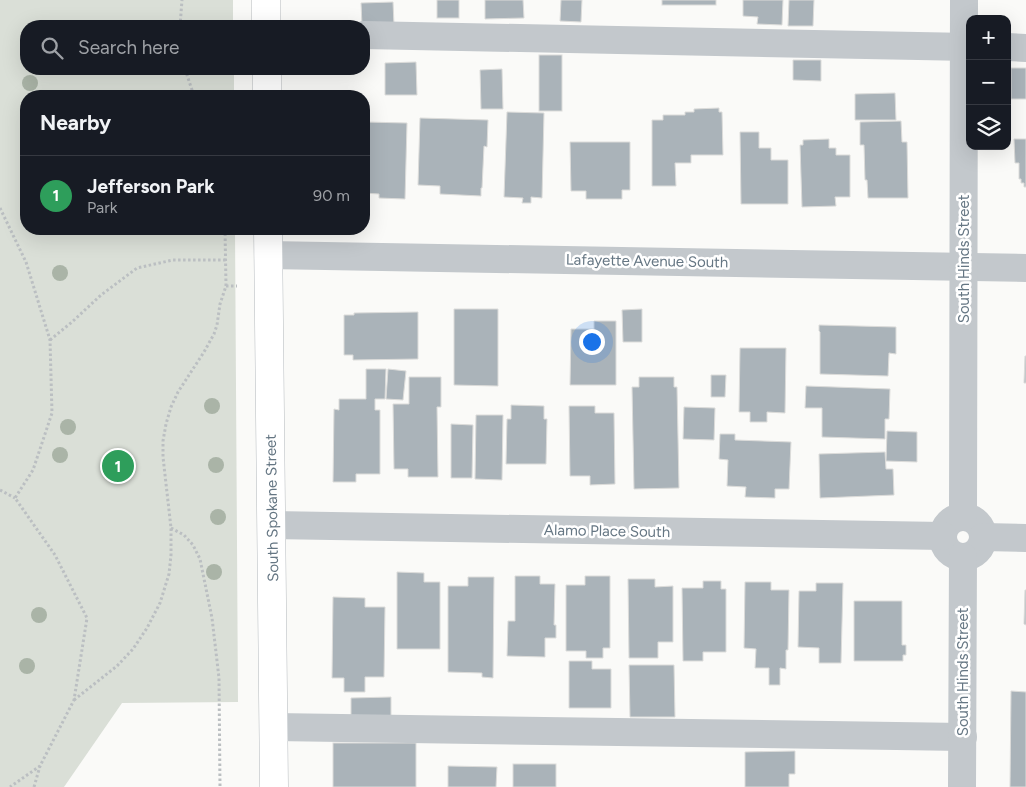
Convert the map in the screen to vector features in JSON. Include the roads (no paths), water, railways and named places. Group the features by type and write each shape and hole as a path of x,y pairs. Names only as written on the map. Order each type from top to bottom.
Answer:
{"main road":[{"path":"266,0 266,20"},
{"path":"266,75 267,90"},
{"name":"South Spokane Street","path":"268,242 274,787"}],"street":[{"name":"South Hinds Street","path":"963,517 966,47 964,0"},
{"path":"370,34 966,47"},
{"path":"1011,47 1026,48"},
{"name":"Lafayette Avenue South","path":"268,242 1026,268"},
{"path":"963,517 974,520 978,524 982,530 983,537 979,550 974,555 960,558 948,551 944,546 943,536 950,522 955,518 963,517"},
{"name":"Alamo Place South","path":"272,525 943,536"},
{"path":"983,537 1026,538"},
{"name":"South Hinds Street","path":"962,787 963,557"},
{"path":"274,727 963,737"}],"place":[{"name":"Jefferson Park","path":"118,466"}]}
